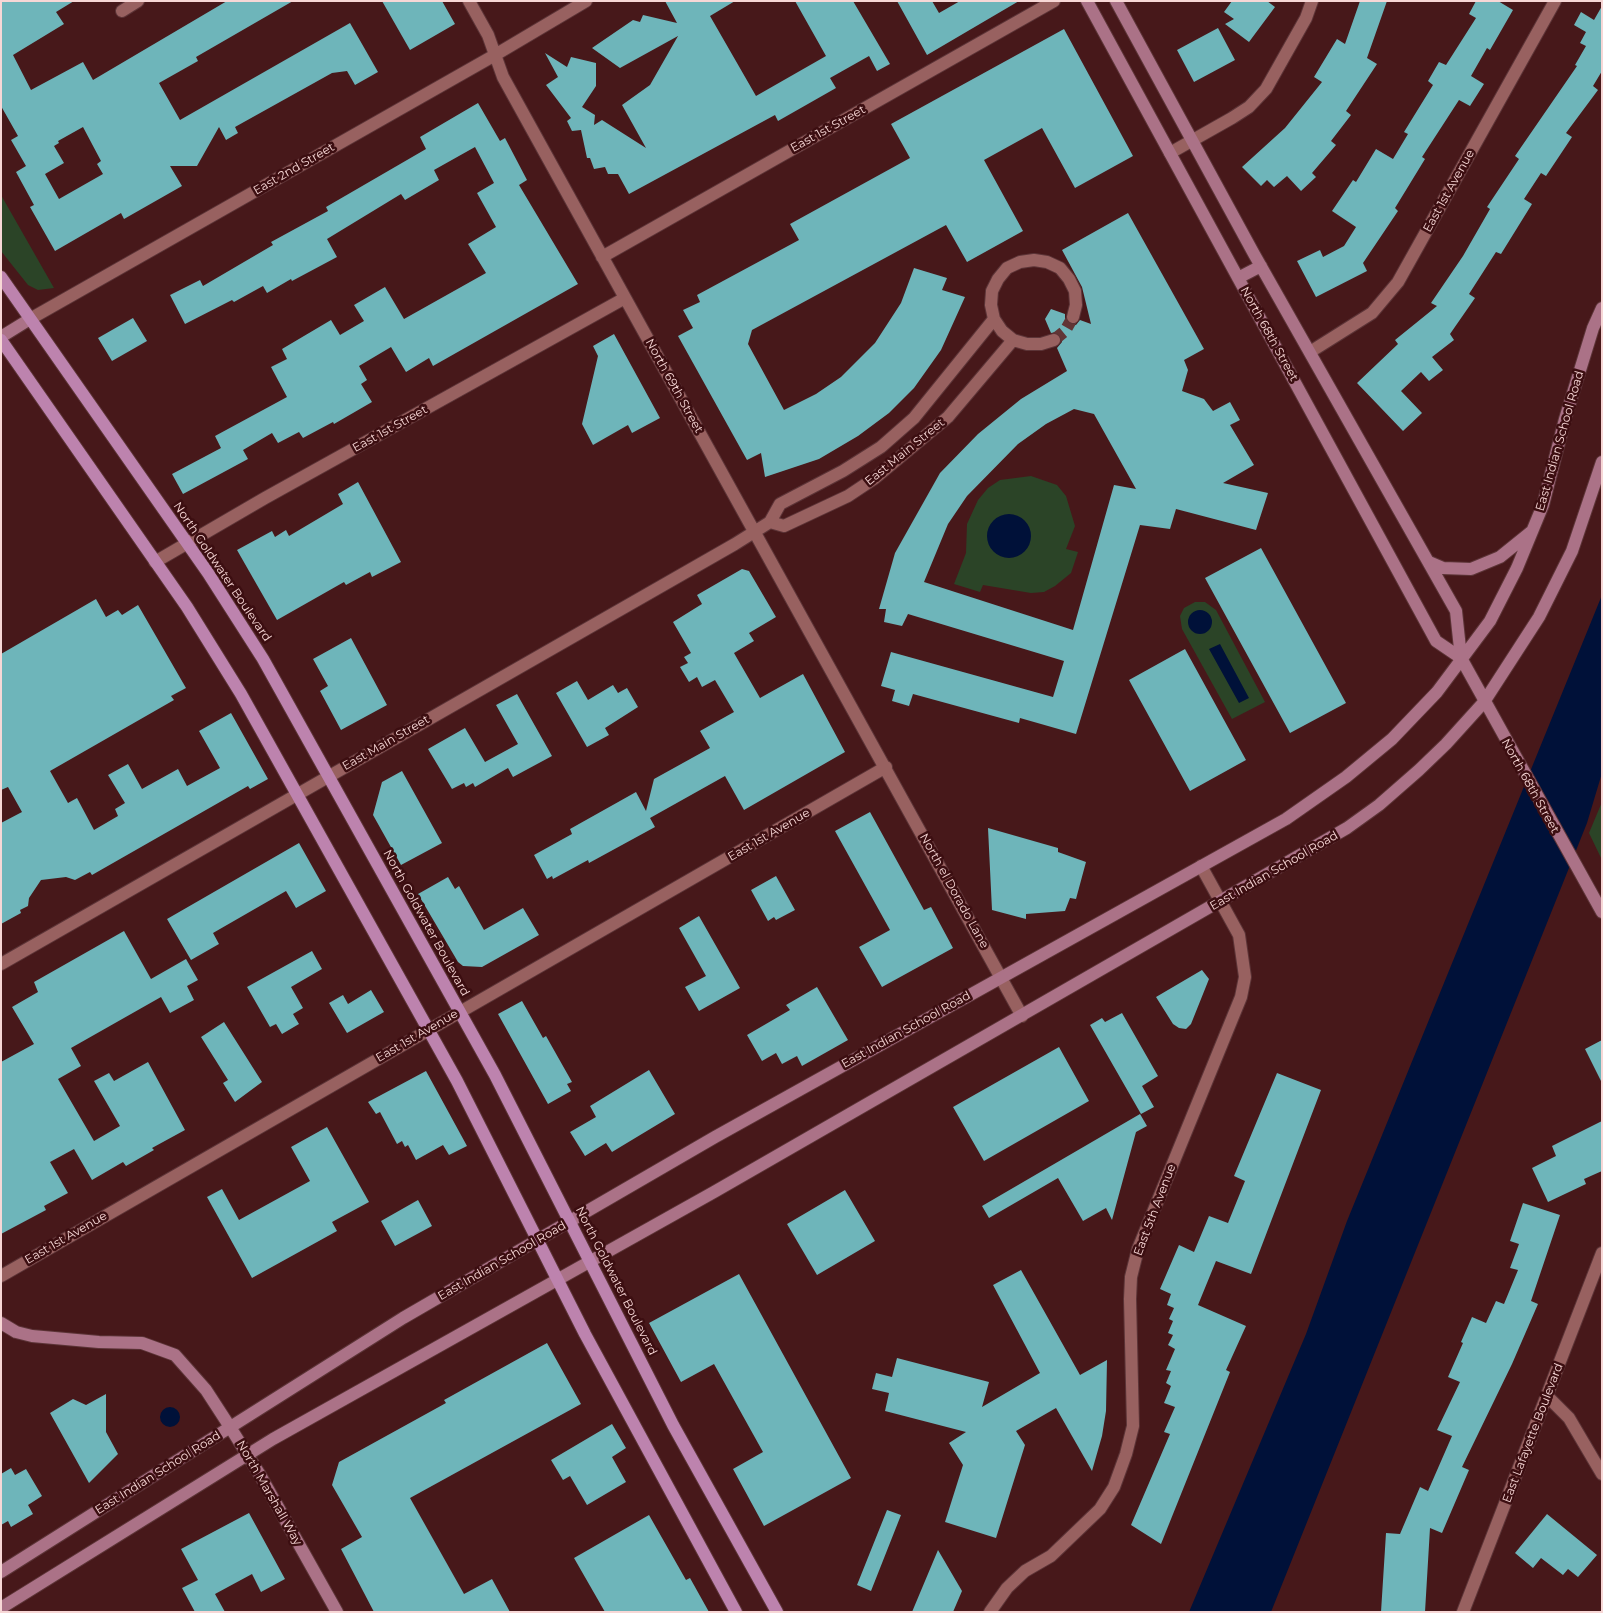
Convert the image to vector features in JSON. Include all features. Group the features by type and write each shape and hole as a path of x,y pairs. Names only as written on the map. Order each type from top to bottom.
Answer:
{"main road":[{"name":"North 68th Street","path":"1087,1 1436,641 1461,658"},
{"name":"North 68th Street","path":"1116,1 1261,266 1456,611 1461,658 1517,763 1602,912"},
{"path":"1238,278 1261,266"},
{"name":"North Goldwater Boulevard","path":"1,277 187,543 263,659 327,777 460,1011 571,1221 590,1262 674,1425 776,1612"},
{"name":"East Indian School Road","path":"1,1572 396,1322 723,1132 1300,810 1346,777 1392,739 1437,692 1490,621 1517,568 1544,505 1565,419 1593,328 1602,308"},
{"name":"East 2nd Street","path":"1,338 30,319"},
{"path":"1,338 232,677 490,1144 557,1280 736,1612"},
{"name":"East Indian School Road","path":"1,1608 247,1454 590,1262 1221,902 1315,848 1371,810 1446,744 1484,702 1539,617 1572,551 1602,462"},
{"path":"1429,562 1456,570 1471,569 1500,558 1532,531"},
{"name":"North Marshall Way","path":"1,1322 16,1332 32,1336 99,1342 142,1343 175,1355 206,1390 230,1427 337,1612"}],"street":[{"path":"122,11 138,1"},
{"name":"North 69th Street","path":"470,1 488,35 503,77 886,767"},
{"name":"East 2nd Street","path":"30,319 496,56 512,44 586,1"},
{"name":"East 1st Street","path":"602,257 1054,1"},
{"path":"1170,153 1243,111 1266,89 1306,18 1312,1"},
{"name":"East 1st Avenue","path":"1310,352 1372,313 1398,282 1555,1"},
{"path":"1054,340 1041,344 1026,344 1013,340 1002,331 994,319 991,305 992,292 998,279 1007,268 1020,262 1034,260 1047,262 1060,268 1069,278 1075,291 1076,305 1073,317"},
{"name":"East 1st Street","path":"155,562 625,298"},
{"name":"East Main Street","path":"1,964 770,522 780,504 843,471 882,447 914,418 994,319"},
{"name":"East Main Street","path":"770,522 784,526 848,496 875,478 948,417 1013,340"},
{"name":"East 1st Avenue","path":"1,1276 886,767"},
{"name":"North el Dorado Lane","path":"886,767 1022,1016"},
{"name":"East 5th Avenue","path":"990,1612 1007,1588 1025,1571 1051,1556 1100,1509 1114,1487 1126,1454 1133,1426 1131,1277 1138,1249 1241,997 1245,976 1239,935 1201,866"},
{"name":"East Lafayette Boulevard","path":"1463,1612 1548,1397 1602,1253"},
{"path":"1548,1397 1569,1418 1602,1474"}],"green space":[{"path":"1,195 54,288 38,290 28,285 1,251"},
{"path":"1031,476 1057,485 1066,496 1075,526 1066,549 1078,552 1071,573 1044,592 1031,593 983,585 980,592 954,584 966,553 967,524 978,500 988,488 1000,480"},
{"path":"1195,602 1205,602 1216,610 1265,702 1232,719 1182,629 1180,616 1184,608"},
{"path":"1602,802 1602,860 1589,833"}],"water":[{"path":"1005,514 1013,514 1025,520 1031,536 1025,552 1013,558 1005,558 993,552 987,540 987,532 993,520"},
{"path":"1602,595 1602,773 1587,823 1271,1612 1189,1612 1306,1334 1347,1221"},
{"path":"1200,610 1209,613 1212,622 1209,631 1200,634 1191,631 1188,622 1191,613"},
{"path":"1220,644 1249,698 1239,703 1209,649"},
{"path":"170,1407 177,1410 180,1417 177,1424 170,1427 163,1424 160,1417 163,1410"}],"building":[{"path":"1,1 74,1 56,12 64,24 13,55 31,90 83,62 93,80 227,1 293,1 196,57 198,61 159,83 180,120 350,23 378,72 355,85 347,71 332,73 235,127 238,133 226,140 219,127 197,166 170,166 182,186 124,219 121,213 55,251 30,207 34,205 16,172 26,166 11,140 18,136 1,106","holes":["83,127 101,161 97,164 103,174 59,199 45,174 64,163 54,146 59,143 58,141"]},
{"path":"382,1 442,1 455,24 410,50"},
{"path":"665,1 735,1 710,16 756,96 826,56 795,1 853,1 890,64 877,71 869,56 830,78 836,88 778,121 775,115 629,194 618,174 608,174 605,167 594,169 590,158 587,158 581,130 572,131 567,121 571,118 546,85 558,77 545,53 567,67 571,57 596,63 596,86 582,107 595,115 594,125 602,120 646,148 622,105 650,85 678,36 620,68 592,48 633,20 640,22 643,15 677,23"},
{"path":"897,1 932,1 939,13 960,1 1019,1 927,55"},
{"path":"1232,1 1267,1 1275,7 1249,42 1225,24 1234,19 1224,12"},
{"path":"1360,1 1387,1 1367,58 1377,64 1346,111 1351,115 1331,141 1336,145 1312,173 1316,177 1301,191 1287,176 1274,187 1267,180 1261,186 1242,167 1285,128 1322,82 1314,77 1337,39 1345,44"},
{"path":"1476,1 1498,1 1513,10 1490,50 1487,48 1471,76 1484,84 1470,106 1459,100 1422,157 1425,159 1395,208 1398,211 1363,263 1367,271 1316,297 1297,261 1320,250 1323,257 1344,246 1356,227 1332,211 1353,180 1356,182 1376,149 1393,159 1408,134 1404,132 1433,85 1428,81 1439,62 1446,65 1476,18 1469,14"},
{"path":"1602,6 1602,71 1593,86 1598,90 1566,133 1572,137 1546,176 1541,173 1524,199 1532,204 1501,254 1496,252 1469,294 1475,298 1450,334 1454,340 1432,357 1443,370 1429,381 1421,372 1401,391 1422,413 1403,431 1357,383 1398,344 1395,340 1437,306 1431,303 1463,256 1490,209 1487,207 1519,159 1515,156 1577,66 1575,65 1586,46 1580,43 1586,32 1574,25 1581,12 1594,20"},
{"path":"1218,28 1235,60 1194,82 1177,50"},
{"path":"1064,29 1133,156 1075,188 1042,128 984,160 1023,231 967,262 946,225 752,330 748,344 784,410 816,394 841,377 875,343 901,303 914,268 947,278 942,290 965,297 941,350 914,388 889,413 858,436 819,459 765,477 761,453 747,460 678,336 693,328 683,310 700,302 697,295 799,240 790,224 910,158 891,124"},
{"path":"478,103 500,141 505,138 527,180 519,185 578,284 433,366 429,358 406,372 391,347 359,366 367,380 361,384 372,402 334,424 333,422 303,438 299,432 278,443 272,433 243,450 248,459 183,494 172,474 221,448 215,436 287,397 271,367 287,359 282,349 331,320 340,335 364,321 354,305 385,287 404,319 486,273 468,244 496,227 477,193 494,183 475,147 434,170 439,180 405,200 401,194 327,239 337,257 292,281 291,279 267,293 263,286 234,302 232,300 185,324 170,295 200,280 203,286 273,245 271,242 328,211 326,207 426,149 420,137"},
{"path":"1128,213 1204,349 1184,360 1188,370 1182,391 1204,399 1213,411 1230,402 1240,420 1230,425 1254,465 1223,483 1268,493 1256,530 1176,509 1170,529 1140,525 1076,734 1020,718 1019,723 913,694 909,706 892,701 895,690 881,686 891,652 1053,697 1064,661 908,614 902,626 884,622 886,609 879,609 895,553 940,473 978,434 1021,399 1067,371 1057,348 1062,342 1062,337 1056,332 1051,333 1045,319 1051,309 1065,314 1065,320 1071,325 1076,325 1080,320 1091,324 1082,287 1062,250","holes":["1074,409 1094,414 1136,489 1114,485 1073,630 924,582 948,524 967,496 1018,444 1046,424"]},
{"path":"133,318 147,341 112,361 98,338"},
{"path":"614,334 660,418 632,433 628,425 593,445 582,424 598,356 593,346"},
{"path":"358,482 401,562 372,577 370,572 346,585 344,582 277,620 237,550 272,531 275,537 286,530 289,536 343,504 338,494"},
{"path":"1261,548 1346,703 1290,733 1205,578"},
{"path":"742,569 749,571 776,617 749,633 754,641 734,653 760,698 803,674 845,752 744,810 725,776 650,818 655,827 589,863 588,860 553,879 552,876 547,879 534,855 572,834 570,829 636,792 646,811 654,779 710,748 700,731 734,712 715,680 702,687 697,677 689,682 680,667 688,663 684,657 691,653 673,622 702,604 697,595"},
{"path":"96,599 106,617 118,610 122,615 138,605 186,688 171,696 174,700 50,771 68,803 77,798 94,830 118,816 115,809 125,803 108,775 128,764 142,789 178,769 187,786 220,768 199,731 231,713 268,779 250,789 248,786 92,875 90,872 75,880 66,877 41,880 29,898 28,906 20,910 21,913 1,924 1,823 22,812 8,787 1,790 1,654"},
{"path":"351,638 387,705 341,730 320,691 328,686 313,659"},
{"path":"1185,649 1246,760 1190,791 1129,680"},
{"path":"577,681 588,700 613,685 618,693 627,688 638,707 605,728 609,735 587,747 556,693"},
{"path":"517,694 552,756 513,777 508,768 475,787 473,783 466,787 464,783 452,789 428,749 465,728 485,762 518,744 496,705"},
{"path":"402,771 442,843 401,865 373,815 382,782"},
{"path":"870,812 924,910 931,907 953,948 882,987 859,947 890,930 835,831"},
{"path":"988,828 1058,848 1058,852 1086,862 1076,899 1070,898 1065,911 1026,914 1026,919 992,910"},
{"path":"299,843 326,891 296,908 286,891 213,933 219,944 191,960 167,919"},
{"path":"776,876 795,910 776,920 774,917 768,921 751,890"},
{"path":"448,877 455,889 459,886 484,930 523,908 539,935 482,967 463,966 458,962 418,894"},
{"path":"699,916 740,988 699,1011 685,987 706,976 679,928"},
{"path":"124,931 151,979 186,959 198,980 187,986 194,1000 170,1013 161,997 71,1048 81,1066 58,1079 94,1141 120,1126 94,1081 109,1073 114,1081 148,1062 185,1130 152,1148 154,1150 126,1166 123,1162 92,1180 74,1149 50,1162 68,1193 44,1206 46,1210 1,1234 1,1062 34,1044 12,1007 38,992 34,982"},
{"path":"312,951 322,969 291,987 303,1008 293,1014 299,1024 282,1034 276,1024 270,1027 247,987"},
{"path":"1202,970 1209,979 1191,1024 1186,1029 1179,1028 1173,1024 1156,997"},
{"path":"817,987 848,1040 802,1066 797,1056 782,1064 776,1053 762,1061 747,1035 790,1010 786,1005"},
{"path":"371,990 384,1012 347,1033 329,1003 343,995 348,1004"},
{"path":"522,1001 543,1038 546,1036 572,1082 567,1084 571,1091 548,1104 498,1014"},
{"path":"1122,1013 1158,1076 1142,1086 1154,1107 1141,1114 1090,1025 1102,1018 1105,1022"},
{"path":"224,1022 262,1082 235,1102 223,1083 228,1080 201,1037"},
{"path":"1602,1040 1602,1083 1585,1049"},
{"path":"1059,1047 1089,1101 984,1161 953,1107"},
{"path":"649,1070 675,1114 612,1152 606,1143 585,1156 570,1132 596,1117 590,1106"},
{"path":"426,1071 467,1146 449,1155 443,1145 416,1160 408,1145 405,1147 402,1141 397,1144 380,1112 376,1114 368,1102"},
{"path":"1277,1073 1321,1090 1251,1274 1216,1261 1198,1305 1246,1326 1226,1370 1230,1372 1161,1544 1131,1525 1170,1434 1164,1432 1175,1407 1164,1403 1171,1386 1166,1383 1171,1371 1166,1370 1175,1349 1168,1345 1173,1335 1168,1333 1173,1321 1169,1319 1174,1308 1167,1305 1171,1294 1160,1289 1179,1245 1194,1252 1209,1216 1228,1223 1245,1181 1234,1176"},
{"path":"1140,1114 1147,1126 1136,1132 1112,1220 1106,1208 1083,1221 1058,1178 989,1218 982,1206"},
{"path":"1602,1121 1602,1171 1584,1179 1586,1184 1548,1202 1532,1168 1556,1156 1552,1146"},
{"path":"327,1127 369,1202 332,1222 337,1231 252,1278 207,1197 222,1189 239,1220 310,1181 291,1147"},
{"path":"845,1190 875,1241 817,1275 787,1224"},
{"path":"418,1200 432,1226 395,1246 381,1221"},
{"path":"1523,1203 1560,1215 1531,1301 1538,1304 1512,1364 1462,1467 1469,1470 1442,1533 1430,1528 1425,1612 1381,1612 1386,1533 1400,1534 1420,1487 1428,1491 1452,1436 1437,1430 1460,1382 1448,1377 1472,1317 1486,1323 1496,1301 1504,1304 1518,1270 1510,1268 1519,1244 1510,1241"},
{"path":"1021,1270 1080,1375 1107,1360 1106,1411 1102,1436 1092,1471 1056,1408 1016,1431 1025,1445 996,1538 945,1522 963,1465 949,1443 966,1432 885,1411 889,1393 872,1389 876,1373 892,1377 897,1358 989,1382 982,1407 1040,1373 993,1285"},
{"path":"739,1274 851,1478 764,1526 733,1469 763,1452 714,1364 681,1382 649,1323"},
{"path":"547,1343 581,1404 410,1498 464,1594 492,1579 510,1612 374,1612 341,1549 362,1537 332,1485 339,1462 446,1403 444,1400"},
{"path":"106,1394 106,1432 118,1454 89,1483 50,1413 73,1399 86,1405"},
{"path":"612,1424 626,1448 612,1457 626,1482 587,1505 570,1476 563,1480 551,1460"},
{"path":"11,1468 15,1475 26,1469 42,1496 28,1505 33,1514 11,1527 8,1521 1,1525 1,1474"},
{"path":"887,1510 901,1515 871,1591 857,1585"},
{"path":"249,1513 285,1579 261,1592 252,1574 215,1594 225,1612 195,1612 182,1588 198,1580 181,1549"},
{"path":"1547,1514 1597,1555 1578,1577 1568,1569 1563,1575 1541,1558 1533,1568 1515,1553"},
{"path":"649,1515 686,1580 690,1578 709,1612 605,1612 574,1558"},
{"path":"938,1550 962,1591 953,1612 912,1612"}],"tunnel":[{"path":"1054,340 1065,331 1073,317"}]}
